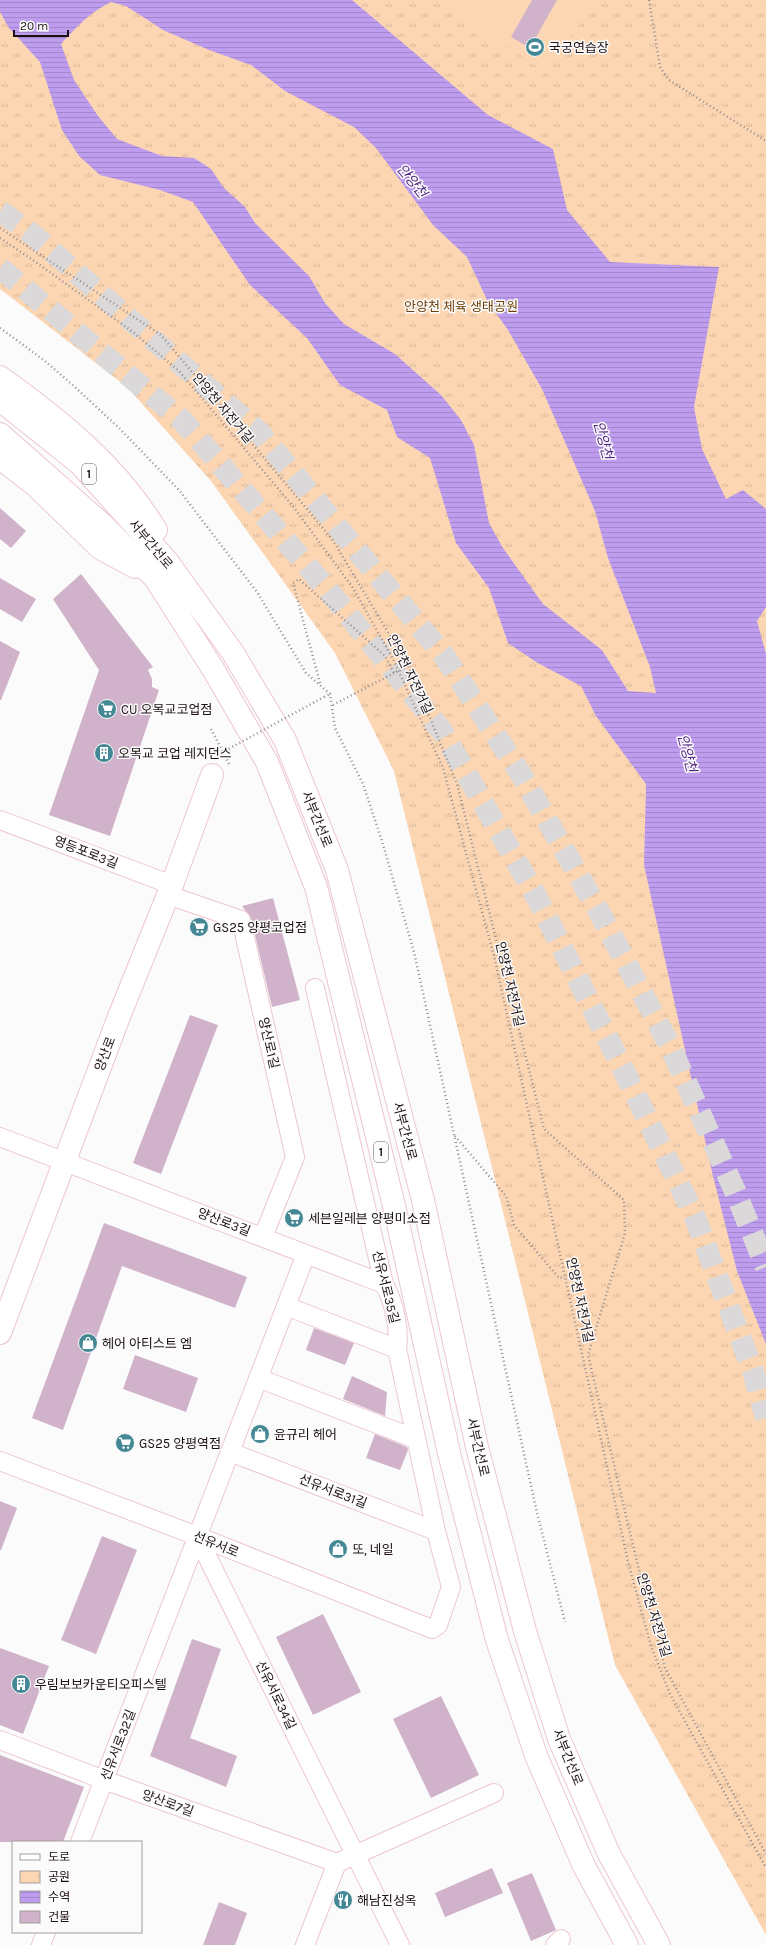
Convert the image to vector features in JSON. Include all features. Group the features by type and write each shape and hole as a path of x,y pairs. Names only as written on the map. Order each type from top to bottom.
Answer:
{"main road":[{"path":"0,376 65,427 100,458 130,492 164,543 161,569 100,548 35,485 0,458"},
{"name":"서부간선로","path":"0,400 80,464 161,569 233,653 285,740 337,870 423,1200 478,1447 525,1632 559,1739 609,1854 659,1945"},
{"name":"서부간선로","path":"0,434 103,525 161,569 213,669 267,762 316,887 395,1210 449,1453 497,1640 537,1758 584,1866 627,1945"},
{"name":"양산로","path":"0,1333 64,1161 170,890 221,770"},
{"path":"584,1866 609,1945"}],"street":[{"name":"영등포로3길","path":"0,820 170,890"},
{"name":"양산로1길","path":"170,890 240,920 295,1157 263,1237"},
{"name":"선유서로35길","path":"315,988 384,1284 390,1294 399,1338 397,1349 436,1531 451,1586 438,1625 432,1629"},
{"name":"양산로3길","path":"0,1137 384,1284"},
{"path":"197,1536 306,1254"},
{"path":"286,1306 397,1349"},
{"path":"258,1378 416,1439"},
{"name":"선유서로31길","path":"230,1452 436,1531"},
{"name":"선유서로","path":"0,1461 197,1536 432,1629"},
{"name":"선유서로32길","path":"80,1841 197,1536"},
{"name":"선유서로34길","path":"197,1536 400,1945"},
{"name":"양산로7길","path":"0,1740 104,1780 337,1863"},
{"path":"305,1945 337,1863 494,1793"},
{"path":"41,1945 46,1933"}],"path":[{"path":"649,0 660,67 669,80 682,90 766,141"},
{"path":"0,228 161,335 332,539 408,666 457,784 544,1129 624,1200 625,1233 588,1355 637,1562 665,1668 766,1854"},
{"name":"안양천 자전거길","path":"0,238 133,332 179,371 292,505 344,575 357,595 399,671 445,776 494,956 629,1566 651,1646 670,1694 766,1868"},
{"path":"320,684 294,583 298,579 385,656 394,673"},
{"path":"333,705 408,666"},
{"path":"223,752 330,694"},
{"path":"211,729 223,752 221,770"},
{"path":"455,1135 506,1196 514,1225 559,1278 565,1277"}],"green space":[{"name":"안양천 체육 생태공원","path":"0,0 766,0 766,1935 615,1665 394,771 335,653 211,481 127,387 0,289"},
{"name":"국궁연습장","path":"439,0 593,0 580,23 544,71"}],"water":[{"name":"안양천","path":"0,0 352,0 488,115 553,149 567,210 610,262 719,267 694,407 702,449 726,499 743,490 766,509 766,607 757,621 766,654 766,1344 737,1271 713,1176 644,865 646,784 596,716 581,686 536,662 508,643 489,588 456,543 430,458 397,437 387,410 340,385 307,338 250,285 193,202 160,190 100,175 79,156 62,130 40,62 9,28 0,12","holes":["111,2 126,6 163,30 209,50 251,65 285,91 354,127 376,148 433,225 467,257 488,302 508,330 542,389 595,511 608,558 650,667 656,693 628,691 602,650 543,604 503,548 489,523 474,445 461,420 441,395 395,354 344,324 325,303 309,276 255,223 245,207 224,188 211,169 194,158 162,156 117,139 98,116 74,80 61,44 96,10"]}],"building":[{"path":"532,0 557,0 530,48 511,37"},
{"path":"0,508 26,531 11,548 0,539"},
{"name":"오목교 코업 레지던스","path":"81,574 153,667 148,670 152,679 152,687 159,690 110,836 49,815 99,670 53,599"},
{"path":"0,578 36,599 22,622 0,609"},
{"path":"0,641 20,652 1,700 0,700"},
{"path":"273,898 300,1000 272,1007 251,918 242,906"},
{"path":"190,1015 218,1025 161,1174 133,1163"},
{"path":"104,1223 247,1277 235,1308 122,1266 63,1430 32,1418"},
{"path":"314,1328 354,1343 345,1365 306,1350"},
{"path":"135,1355 198,1378 186,1412 123,1389"},
{"path":"352,1376 387,1392 385,1416 343,1399"},
{"path":"375,1434 407,1447 408,1450 400,1470 366,1458"},
{"path":"0,1501 17,1508 1,1550 0,1550"},
{"path":"102,1536 137,1550 96,1654 61,1640"},
{"path":"323,1614 361,1692 313,1715 276,1637"},
{"path":"192,1639 221,1649 190,1738 237,1756 226,1787 150,1756"},
{"name":"우림보보카운티오피스텔","path":"0,1648 49,1666 23,1734 0,1725"},
{"path":"441,1696 479,1775 431,1798 393,1719"},
{"path":"0,1755 84,1787 63,1841 0,1842"},
{"path":"492,1868 503,1893 445,1917 435,1893"},
{"path":"532,1873 556,1930 531,1941 507,1883"},
{"path":"219,1902 247,1913 235,1945 203,1945"}],"tunnel":[{"path":"0,211 32,234 260,433 445,657 522,776 597,908 669,1044 735,1191 766,1267"},
{"path":"0,268 183,421 328,590 442,731 535,894 694,1215 753,1371 766,1418"}],"place":[{"name":"국궁연습장","path":"535,47"},
{"name":"CU 오목교코업점","path":"107,709"},
{"name":"오목교 코업 레지던스","path":"104,753"},
{"name":"GS25 양평코업점","path":"199,927"},
{"name":"세븐일레븐 양평미소점","path":"294,1218"},
{"name":"헤어 아티스트 엠","path":"88,1343"},
{"name":"윤규리 헤어","path":"260,1434"},
{"name":"GS25 양평역점","path":"125,1443"},
{"name":"또, 네일","path":"338,1549"},
{"name":"우림보보카운티오피스텔","path":"21,1684"},
{"name":"해남진성옥","path":"343,1900"}]}
